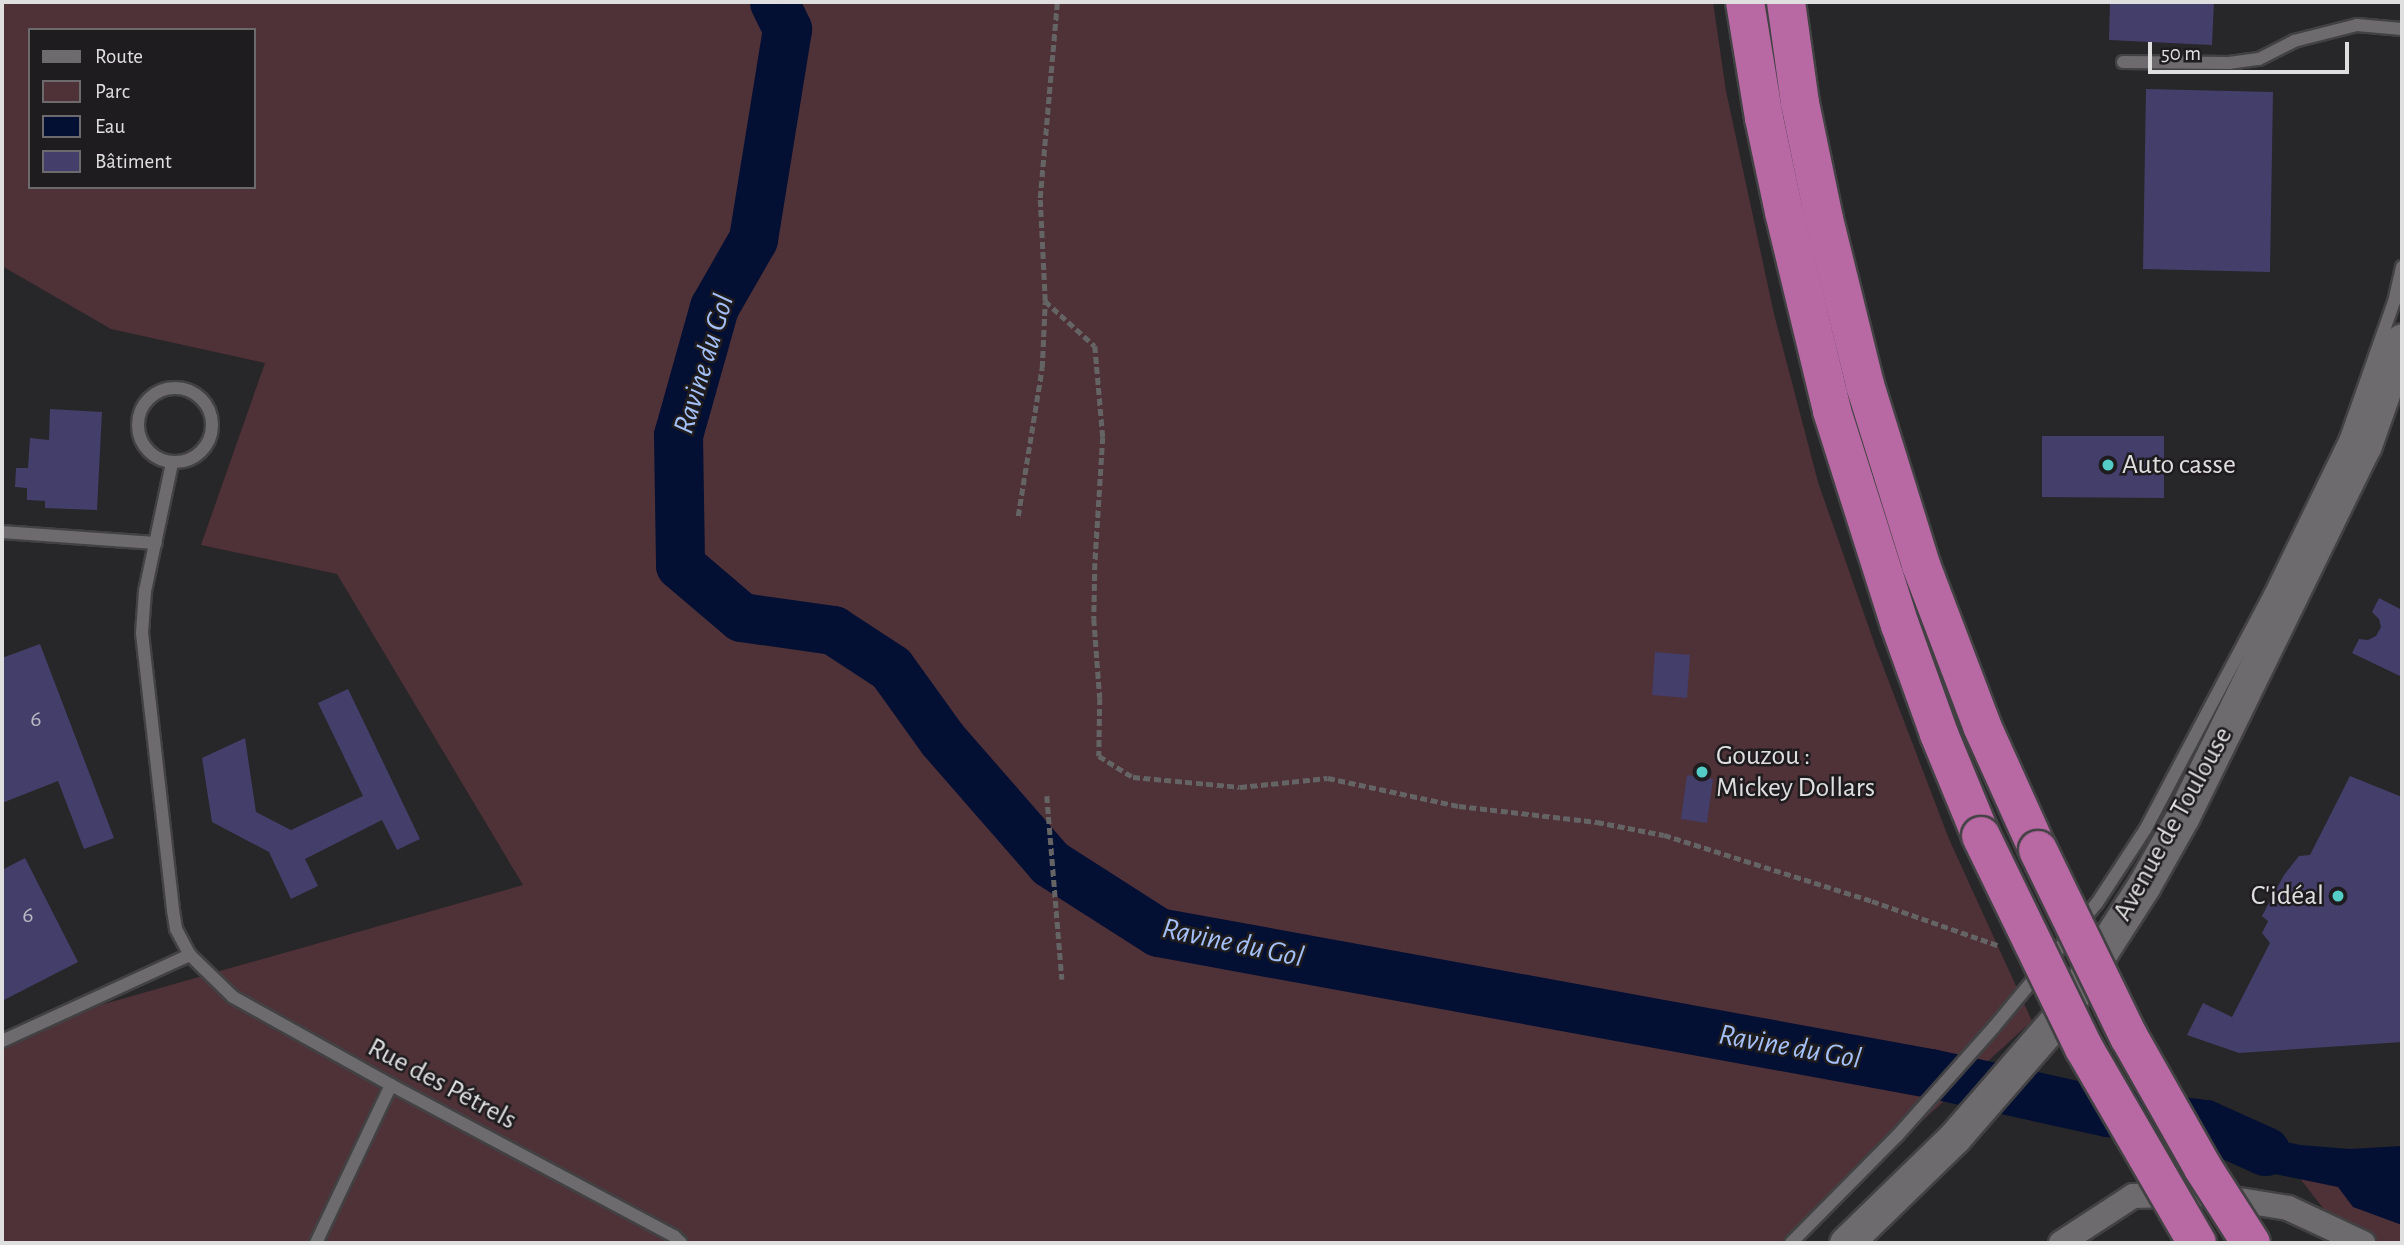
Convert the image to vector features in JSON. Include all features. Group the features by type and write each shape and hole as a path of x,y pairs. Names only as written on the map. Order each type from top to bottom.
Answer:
{"highway":[{"path":"1745,2 1778,186 1832,411 1900,625 1939,734 1980,836 2084,1048 2197,1243"},
{"path":"1786,2 1800,103 1824,219 1865,385 1921,565 1982,726 2038,850 2129,1037 2203,1168 2251,1243"}],"main road":[{"name":"Avenue de Toulouse","path":"1856,1241 1955,1139 2060,1016 2144,885 2183,816 2365,445 2402,340"}],"street":[{"path":"2062,1243 2133,1196 2202,1194 2288,1208 2363,1243"}],"lane":[{"path":"2123,62 2229,63 2259,59 2294,41 2357,26 2402,29"},
{"path":"1791,1243 1818,1219 1918,1113 1994,1027 2097,903 2146,830 2270,594 2346,438 2394,302 2402,267"},
{"path":"178,387 193,392 206,403 213,419 211,436 203,451 189,460 172,463 156,458 144,446 137,430 138,414 147,399 161,390 178,387"},
{"name":"Rue des Pétrels","path":"172,463 145,591 142,633 173,910 176,929 190,955 233,997 391,1086 674,1236 681,1243"},
{"path":"2,532 156,543"},
{"path":"2,1041 190,955"},
{"path":"316,1243 391,1086"}],"path":[{"path":"1018,516 1042,368 1045,301 1040,198 1057,2"},
{"path":"1045,301 1095,346 1103,437 1094,619 1100,698 1099,756 1133,777 1240,787 1328,778 1459,806 1597,822 1664,835 1872,901 2001,947"},
{"path":"1047,796 1062,979"}],"green space":[{"path":"2,2 1713,2 1726,91 1774,314 1818,482 1876,648 1949,839 2032,1021 1788,1243 2,1243 2,1033 523,885 337,574 201,545 265,363 111,329 2,266"},
{"path":"2295,1172 2402,1192 2402,1243 2350,1243"}],"water":[{"path":"2205,1124 2300,1145 2350,1149 2402,1146 2402,1225 2353,1207 2338,1187 2260,1171 2227,1147"}],"building":[{"path":"2110,2 2214,2 2212,45 2109,40"},
{"path":"2146,89 2273,92 2270,272 2143,269"},
{"path":"50,409 102,412 97,510 45,508 45,501 27,500 27,488 15,487 16,468 28,468 30,438 49,440"},
{"path":"2042,436 2164,436 2164,498 2042,497"},
{"path":"2379,598 2402,610 2402,677 2352,653 2359,639 2368,640 2376,636 2381,627 2379,619 2372,612"},
{"path":"40,644 114,838 84,849 58,781 2,803 2,658"},
{"path":"1655,652 1690,655 1687,698 1652,695"},
{"path":"348,689 420,839 397,850 382,820 305,859 318,886 291,899 269,852 212,822 202,758 245,738 256,812 291,830 363,796 318,703"},
{"path":"1687,775 1713,779 1707,823 1681,819"},
{"name":"C'idéal","path":"2350,776 2402,797 2402,1042 2239,1053 2187,1035 2203,1003 2232,1017 2270,943 2262,933 2268,921 2262,916 2284,875 2299,856 2310,855"},
{"path":"25,858 78,962 2,1001 2,870"}],"waterway":[{"name":"Ravine du Gol","path":"774,2 787,29 753,239 714,307 678,435 680,565 741,617 833,630 891,668 942,739 1050,863 1158,932 1930,1073 2108,1112 2205,1124 2265,1151"}],"place":[{"name":"Auto casse","path":"2108,465"},
{"name":"Gouzou : Mickey Dollars","path":"1702,772"},
{"name":"C'idéal","path":"2338,896"}]}
